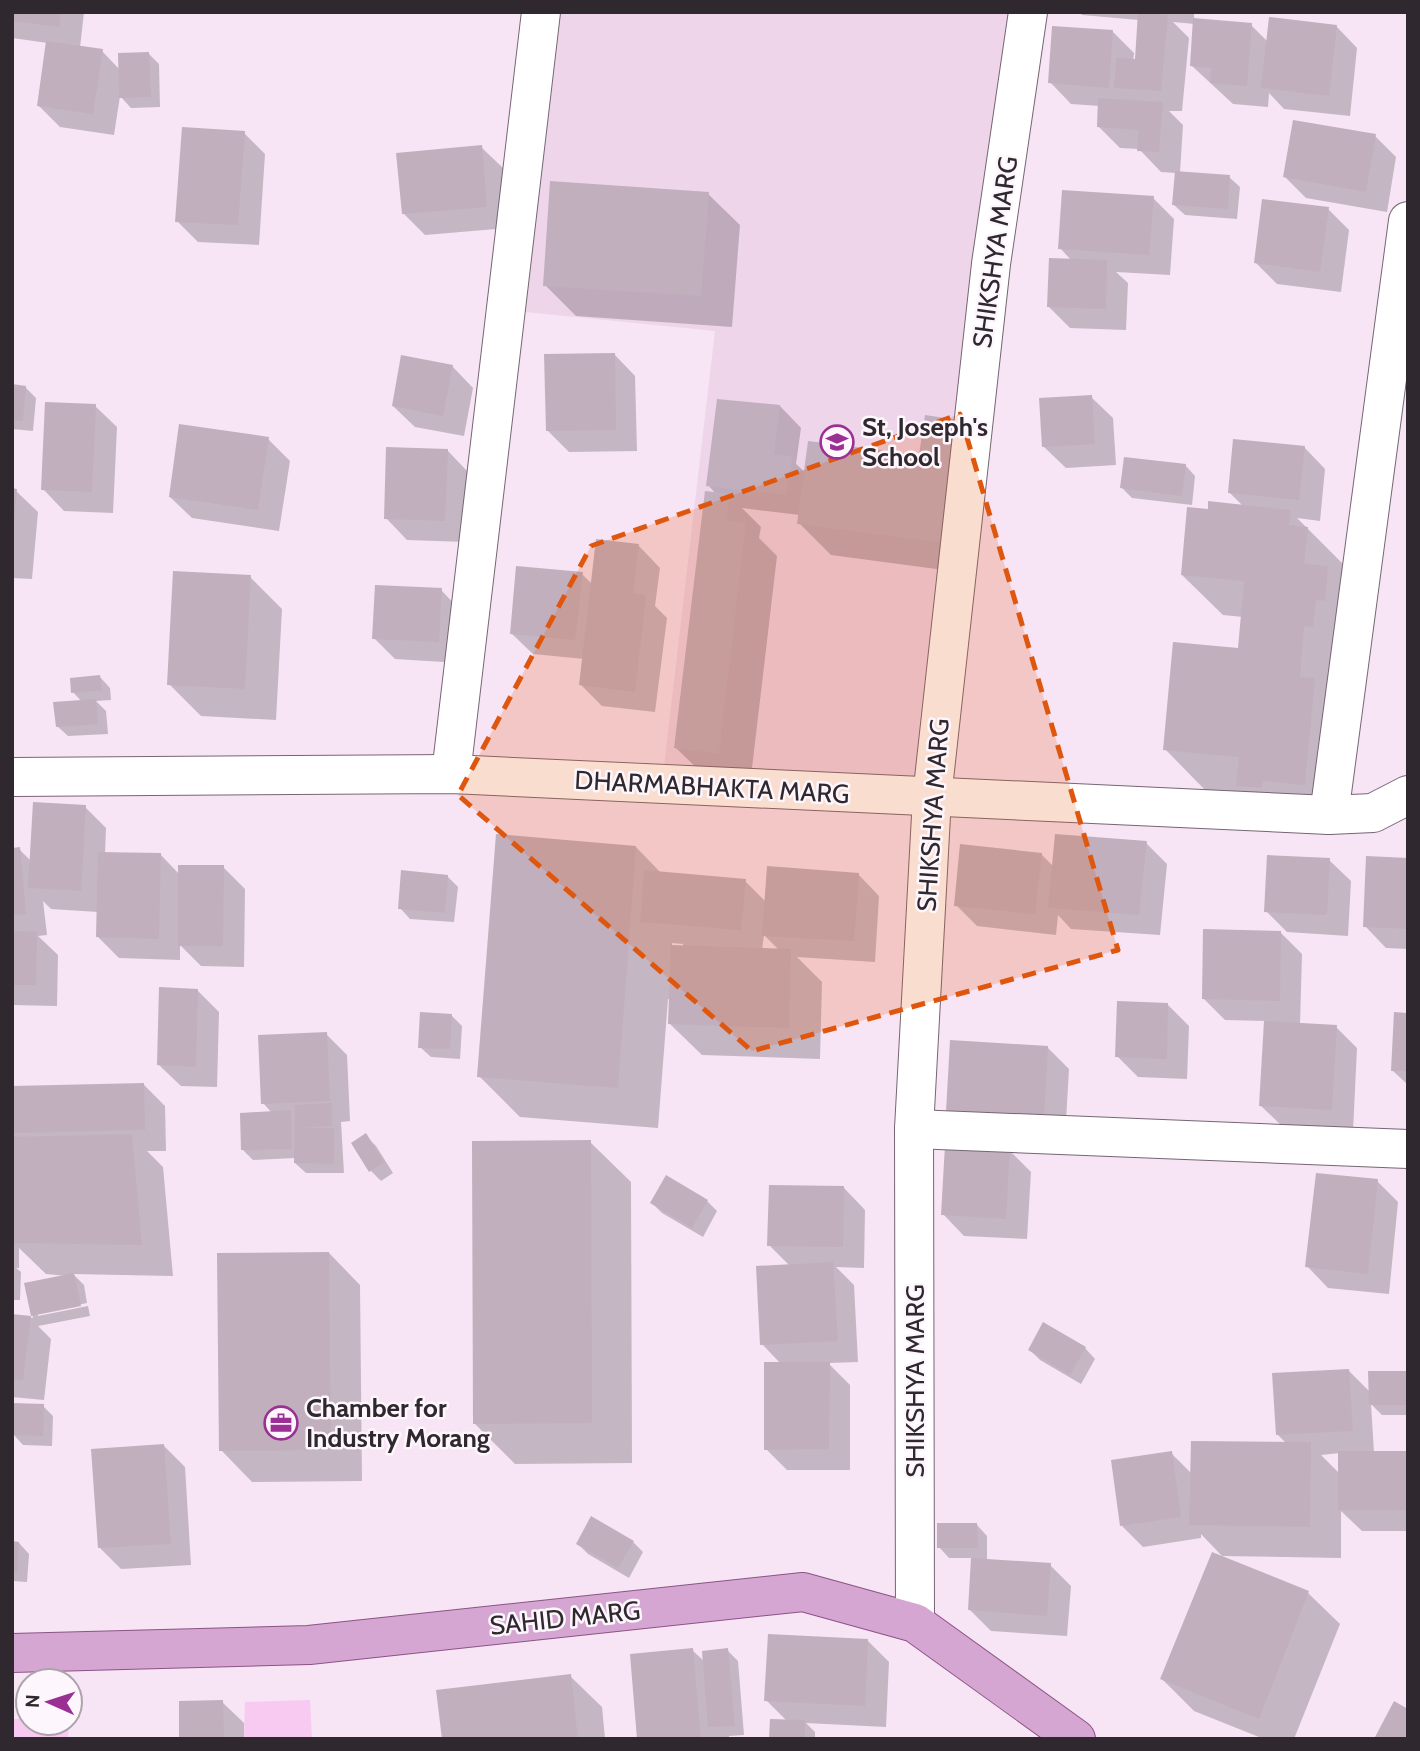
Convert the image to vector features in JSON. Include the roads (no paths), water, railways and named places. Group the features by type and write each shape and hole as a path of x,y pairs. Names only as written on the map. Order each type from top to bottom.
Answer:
{"main road":[{"name":"SAHID MARG","path":"12,1653 309,1645 803,1592 915,1623 1076,1739"}],"street":[{"path":"451,774 541,12"},
{"name":"SHIKSHYA MARG","path":"915,1623 914,1129 932,797 991,264 1028,12"},
{"path":"1329,815 1408,221"},
{"name":"DHARMABHAKTA MARG","path":"12,777 451,774 1329,815 1373,813 1408,794"},
{"path":"914,1129 1408,1149"}],"place":[{"name":"St, Joseph's School","path":"837,442"},
{"name":"Chamber for Industry Morang","path":"281,1423"}]}
